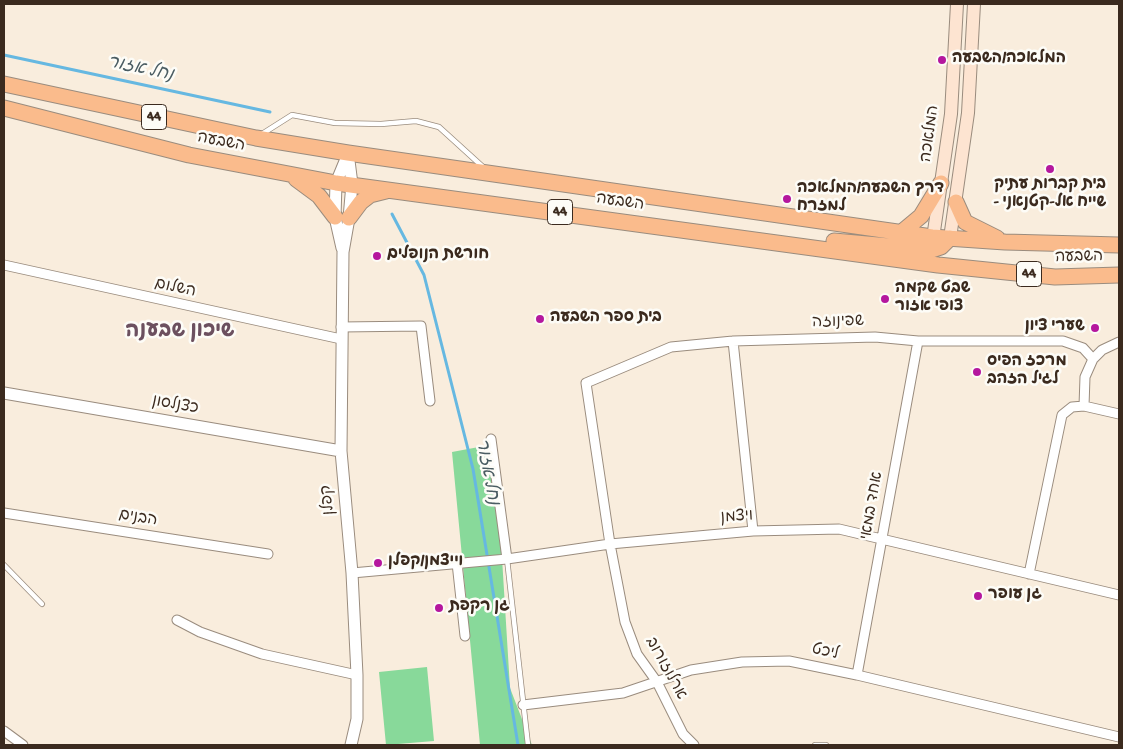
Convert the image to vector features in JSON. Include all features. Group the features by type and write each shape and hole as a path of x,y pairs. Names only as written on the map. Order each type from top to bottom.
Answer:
{"highway":[{"name":"השבעה","path":"4,84 256,138 348,154 904,231 932,243 950,238 1005,242 1119,245"},
{"name":"השבעה","path":"4,108 161,148 336,183 767,240 938,265 1055,277 1119,275"},
{"path":"4,115 161,148"},
{"path":"288,174 319,196 342,217 370,195 392,190"},
{"path":"904,231 921,216 941,183"},
{"path":"956,202 965,222 1005,242"},
{"path":"767,240 932,243"}],"main road":[{"name":"המלאכה","path":"932,243 952,105 957,4"},
{"name":"המלאכה","path":"950,238 968,113 974,4"},
{"path":"932,243 933,259 938,265"}],"street":[{"name":"קפלן","path":"348,154 336,183 342,217 341,450 352,573 357,674 357,719 351,745"},
{"name":"קפלן","path":"342,217 352,184 348,154"},
{"name":"השלום","path":"4,265 341,339"},
{"path":"341,327 421,326 430,401"},
{"name":"שפינוזה","path":"586,383 670,347 734,340 874,337 918,341 1063,341 1083,348 1093,359"},
{"path":"734,340 753,531"},
{"name":"אחד במאי","path":"857,675 918,341"},
{"path":"1084,406 1085,377 1093,359 1102,350 1119,342"},
{"name":"ארלוזורוב","path":"586,383 610,544 625,622 637,654 657,682 683,734 694,745"},
{"name":"כצנלסון","path":"4,393 341,450"},
{"path":"1029,574 1062,415 1072,407 1084,406 1119,414"},
{"path":"491,439 503,559"},
{"name":"הבנים","path":"4,512 268,554"},
{"name":"ויצמן","path":"352,573 457,564 610,544 753,531 839,529 1119,595"},
{"path":"457,564 465,636"},
{"path":"177,620 200,632 262,654 357,674"},
{"name":"ליכט","path":"523,705 623,693 692,670 742,662 789,661 857,675 1119,737"},
{"path":"4,731 23,745"}],"lane":[{"path":"256,138 292,115 335,123 381,124 416,121 439,127 490,173"},
{"path":"503,559 528,745"},
{"path":"4,565 42,604"},
{"path":"815,745 826,745"}],"green space":[{"path":"495,444 510,688 532,745 480,745 452,452"},
{"path":"427,667 434,741 386,745 379,672"}],"waterway":[{"name":"נחל אזור","path":"4,55 270,112"},
{"name":"נחל אזור","path":"392,214 424,275 473,469 518,745"}],"place":[{"name":"המלאכה/השבעה","path":"942,60"},
{"name":"בית קברות עתיק - שייח אל-קטנאני","path":"1050,169"},
{"name":"דרך השבעה/המלאכה למזרח","path":"787,199"},
{"name":"חורשת הנופלים","path":"377,256"},
{"name":"שבט שקמה צופי אזור","path":"885,299"},
{"name":"בית ספר השבעה","path":"540,319"},
{"name":"שערי ציון","path":"1095,328"},
{"name":"מרכז הפיס לגיל הזהב","path":"977,372"},
{"name":"וייצמן/קפלן","path":"378,563"},
{"name":"גן עופר","path":"978,596"},
{"name":"גן רקפת","path":"439,608"}],"district":[{"name":"שיכון שבענה","path":"180,333"}]}
